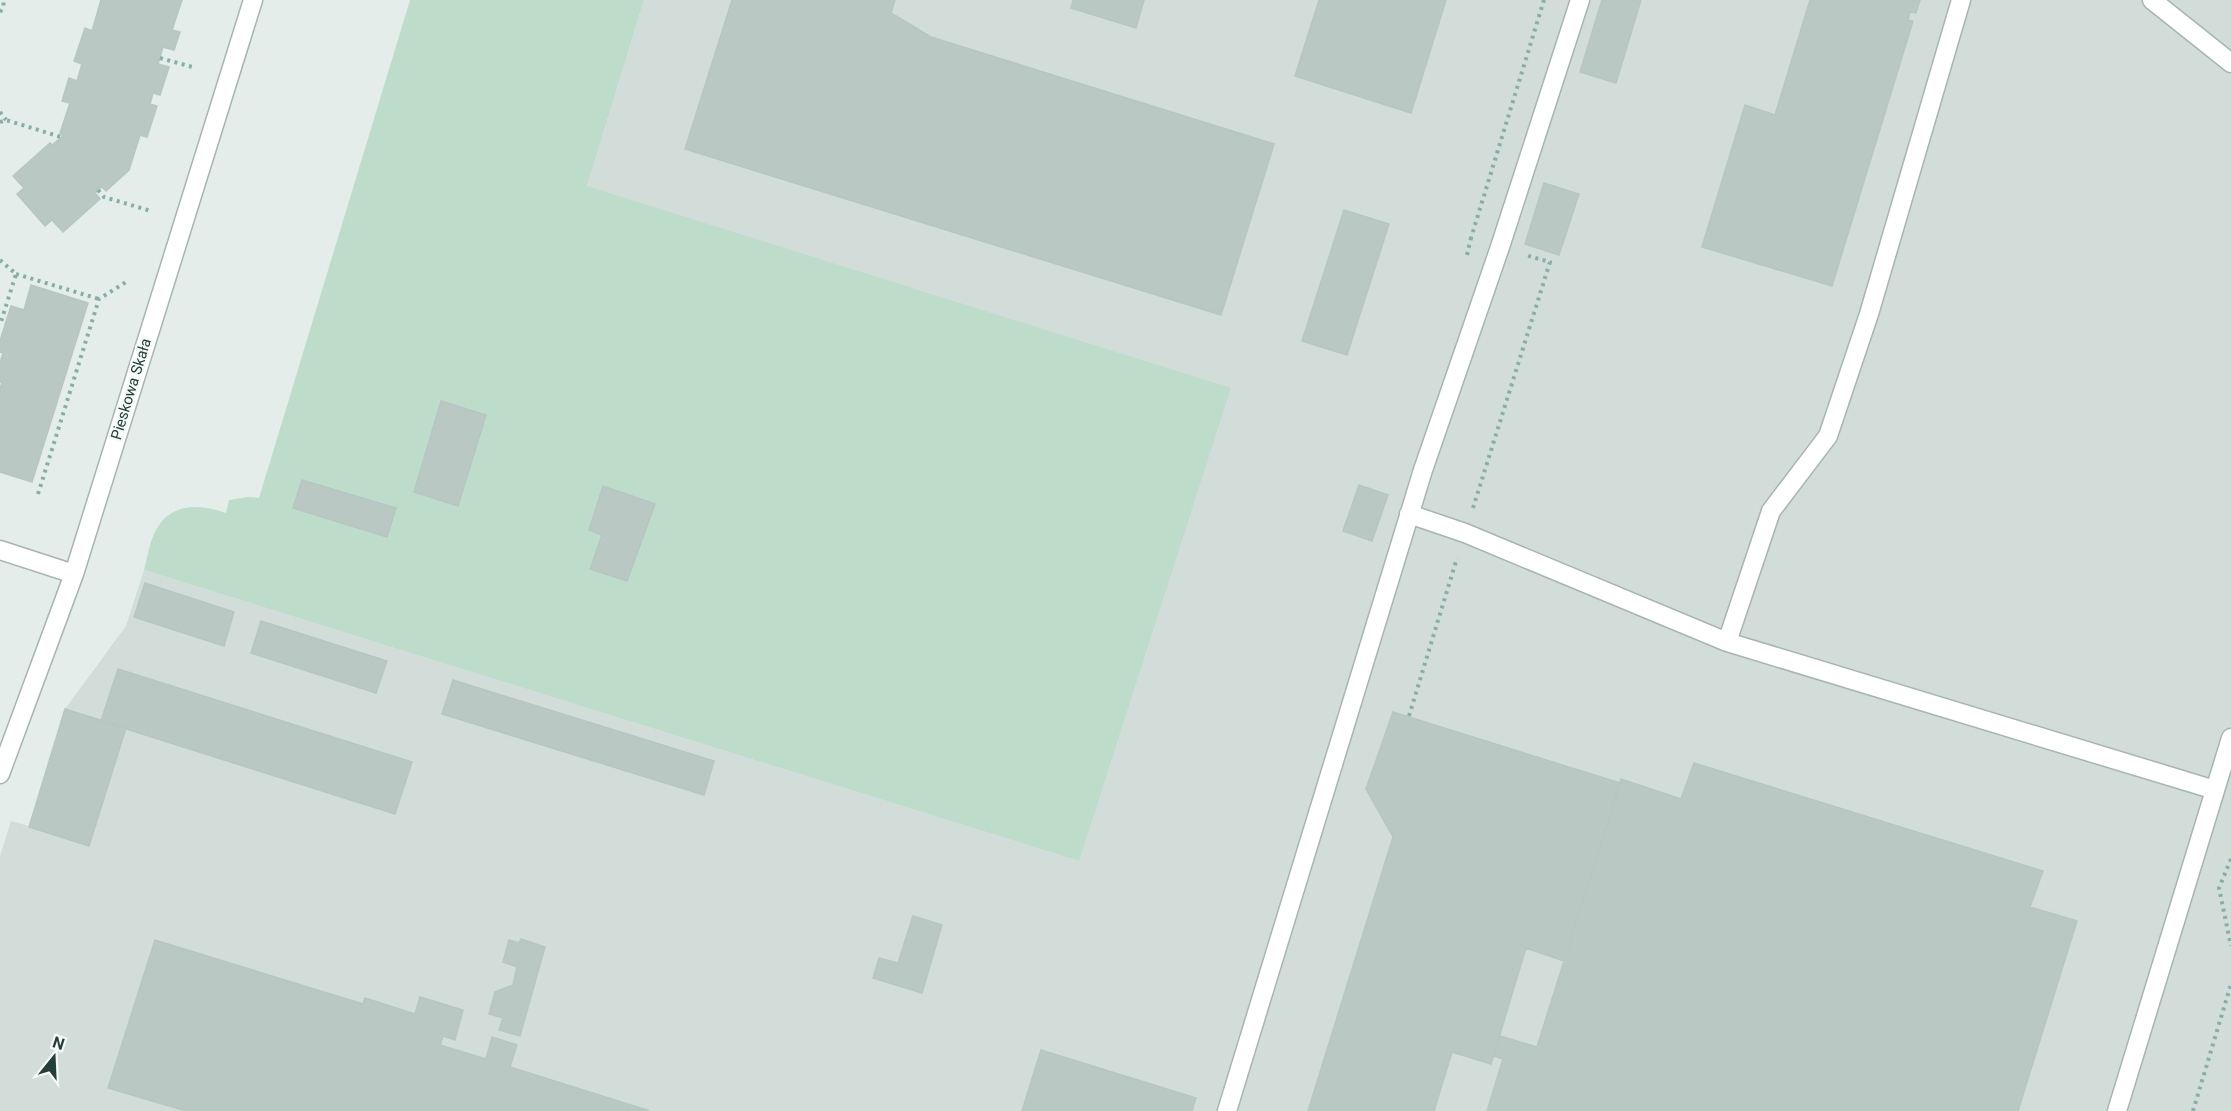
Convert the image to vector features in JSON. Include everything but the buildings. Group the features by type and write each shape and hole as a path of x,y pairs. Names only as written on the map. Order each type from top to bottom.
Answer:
{"street":[{"name":"Pieskowa Skała","path":"0,774 74,574 253,0"},
{"path":"1227,1111 1409,514 1500,247 1580,0"},
{"path":"1727,642 1771,511 1828,436 1869,314 1961,0"},
{"path":"2152,0 2231,63"},
{"path":"1409,514 1465,533 1727,642 2215,790"},
{"path":"0,550 74,574"},
{"path":"2116,1111 2231,738"}],"path":[{"path":"0,12 4,0"},
{"path":"160,58 196,68"},
{"path":"0,112 6,120"},
{"path":"0,122 6,120 61,137"},
{"path":"98,190 104,197 151,211"},
{"path":"0,261 16,274 99,299"},
{"path":"0,326 16,274"},
{"path":"38,494 99,299 126,282"},
{"path":"2231,859 2219,888 2231,946"},
{"path":"2193,1111 2231,984"}],"shaded area":[{"path":"644,0 2231,0 2231,1111 0,1111 0,856 11,821 29,826 65,709 126,626 144,570 1079,861 587,186"}],"green space":[{"path":"410,0 644,0 587,186 1231,388 1079,861 144,570 154,534 167,516 184,508 194,507 226,513 229,500 259,498"}]}
